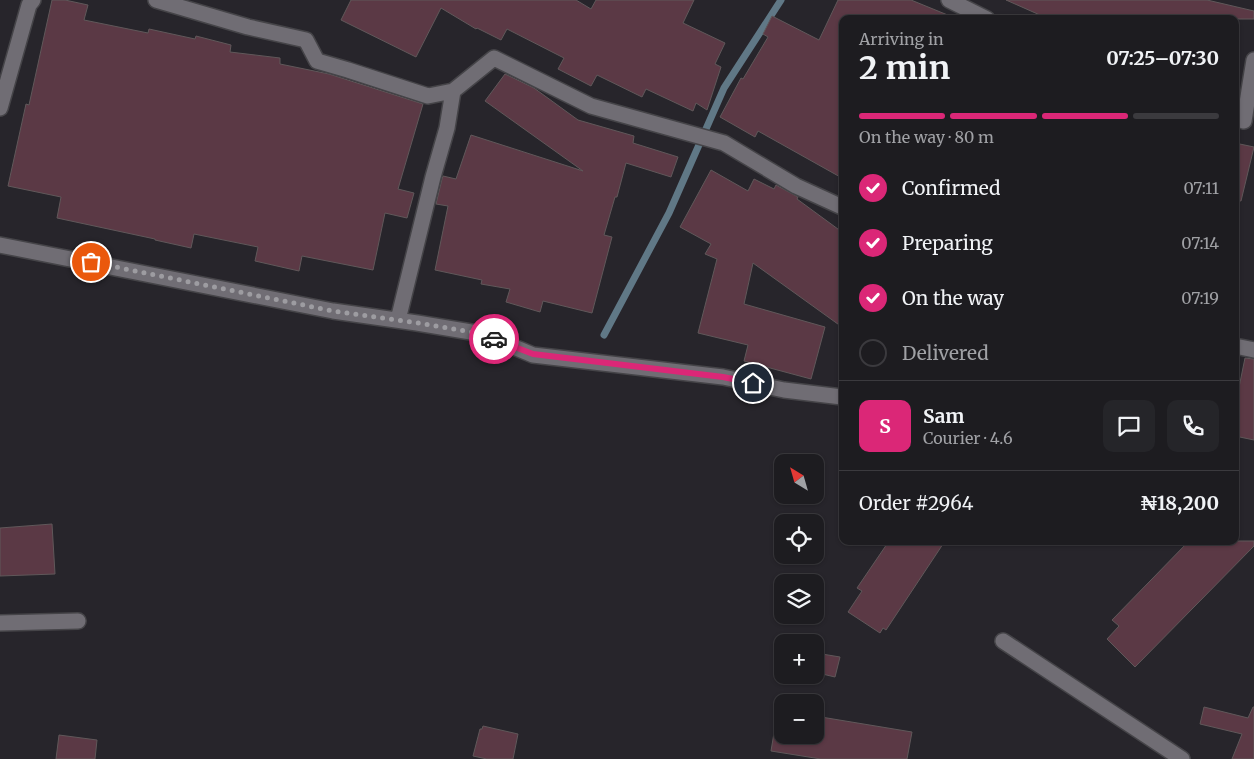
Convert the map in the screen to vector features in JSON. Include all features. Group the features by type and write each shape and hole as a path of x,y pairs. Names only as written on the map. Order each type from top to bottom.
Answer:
{"street":[{"path":"0,108 29,5 33,0"},
{"path":"156,0 248,27 306,40 317,61 428,96 453,91 494,58 591,106 724,143 796,186 839,207"},
{"path":"949,0 979,15"},
{"path":"1244,121 1254,60"},
{"path":"398,320 447,128 453,91"},
{"path":"0,245 333,311 483,334 533,354 723,377 784,390 839,397"},
{"path":"1239,347 1254,350"},
{"path":"0,623 78,621"},
{"path":"1003,641 1182,759"}],"building":[{"path":"52,0 65,0 88,5 84,20 148,33 149,29 195,39 196,36 231,45 230,52 280,58 280,64 329,74 423,104 398,189 414,193 407,218 385,213 373,270 302,256 299,271 255,261 258,247 194,234 191,248 57,218 61,197 8,186 26,104 29,105"},
{"path":"351,0 576,0 591,9 596,0 694,0 683,23 725,43 715,64 721,67 707,110 696,103 693,111 646,89 642,97 597,75 591,86 558,69 564,58 507,29 501,40 476,29 441,8 416,57 341,20"},
{"path":"838,0 911,0 948,15 839,15 839,176 758,131 755,137 720,117 741,78 743,79 768,37 763,34 772,16 819,40"},
{"path":"1006,0 1207,0 1254,11 1254,19 1239,19 1239,15 1040,15"},
{"path":"505,74 534,88 578,120 634,136 633,143 678,157 671,177 626,163 604,235 612,237 592,313 543,301 540,312 506,302 510,289 481,284 482,280 435,270 448,206 436,204 442,179 443,176 456,179 471,135 583,171 485,101"},
{"path":"1239,144 1254,147 1241,201 1239,201"},
{"path":"711,170 748,191 754,179 774,189 776,185 798,197 797,199 839,230 839,325 753,263 744,304 825,327 811,379 744,361 748,345 698,333 717,259 705,254 711,244 680,227"},
{"path":"1245,358 1254,359 1254,440 1239,437 1239,387"},
{"path":"52,524 55,574 0,576 0,528"},
{"path":"1239,541 1254,541 1254,546 1135,667 1107,639 1119,626 1112,620 1185,545 1239,545"},
{"path":"886,545 942,545 886,630 883,628 880,633 848,612 862,591 857,588"},
{"path":"824,654 840,657 835,677 824,674"},
{"path":"1204,707 1248,718 1254,707 1254,759 1232,759 1242,734 1200,724"},
{"path":"824,717 912,732 907,759 821,759 771,751 774,733 774,744 824,744"},
{"path":"483,726 518,734 513,759 487,759 473,756 480,729"},
{"path":"59,735 97,740 95,759 56,759"}],"waterway":[{"path":"604,335 669,213 724,88 781,0"}],"way so far":[{"path":"91,262 333,311 483,334 494,339"}],"route":[{"path":"494,339 533,354 723,377 753,383"}]}
